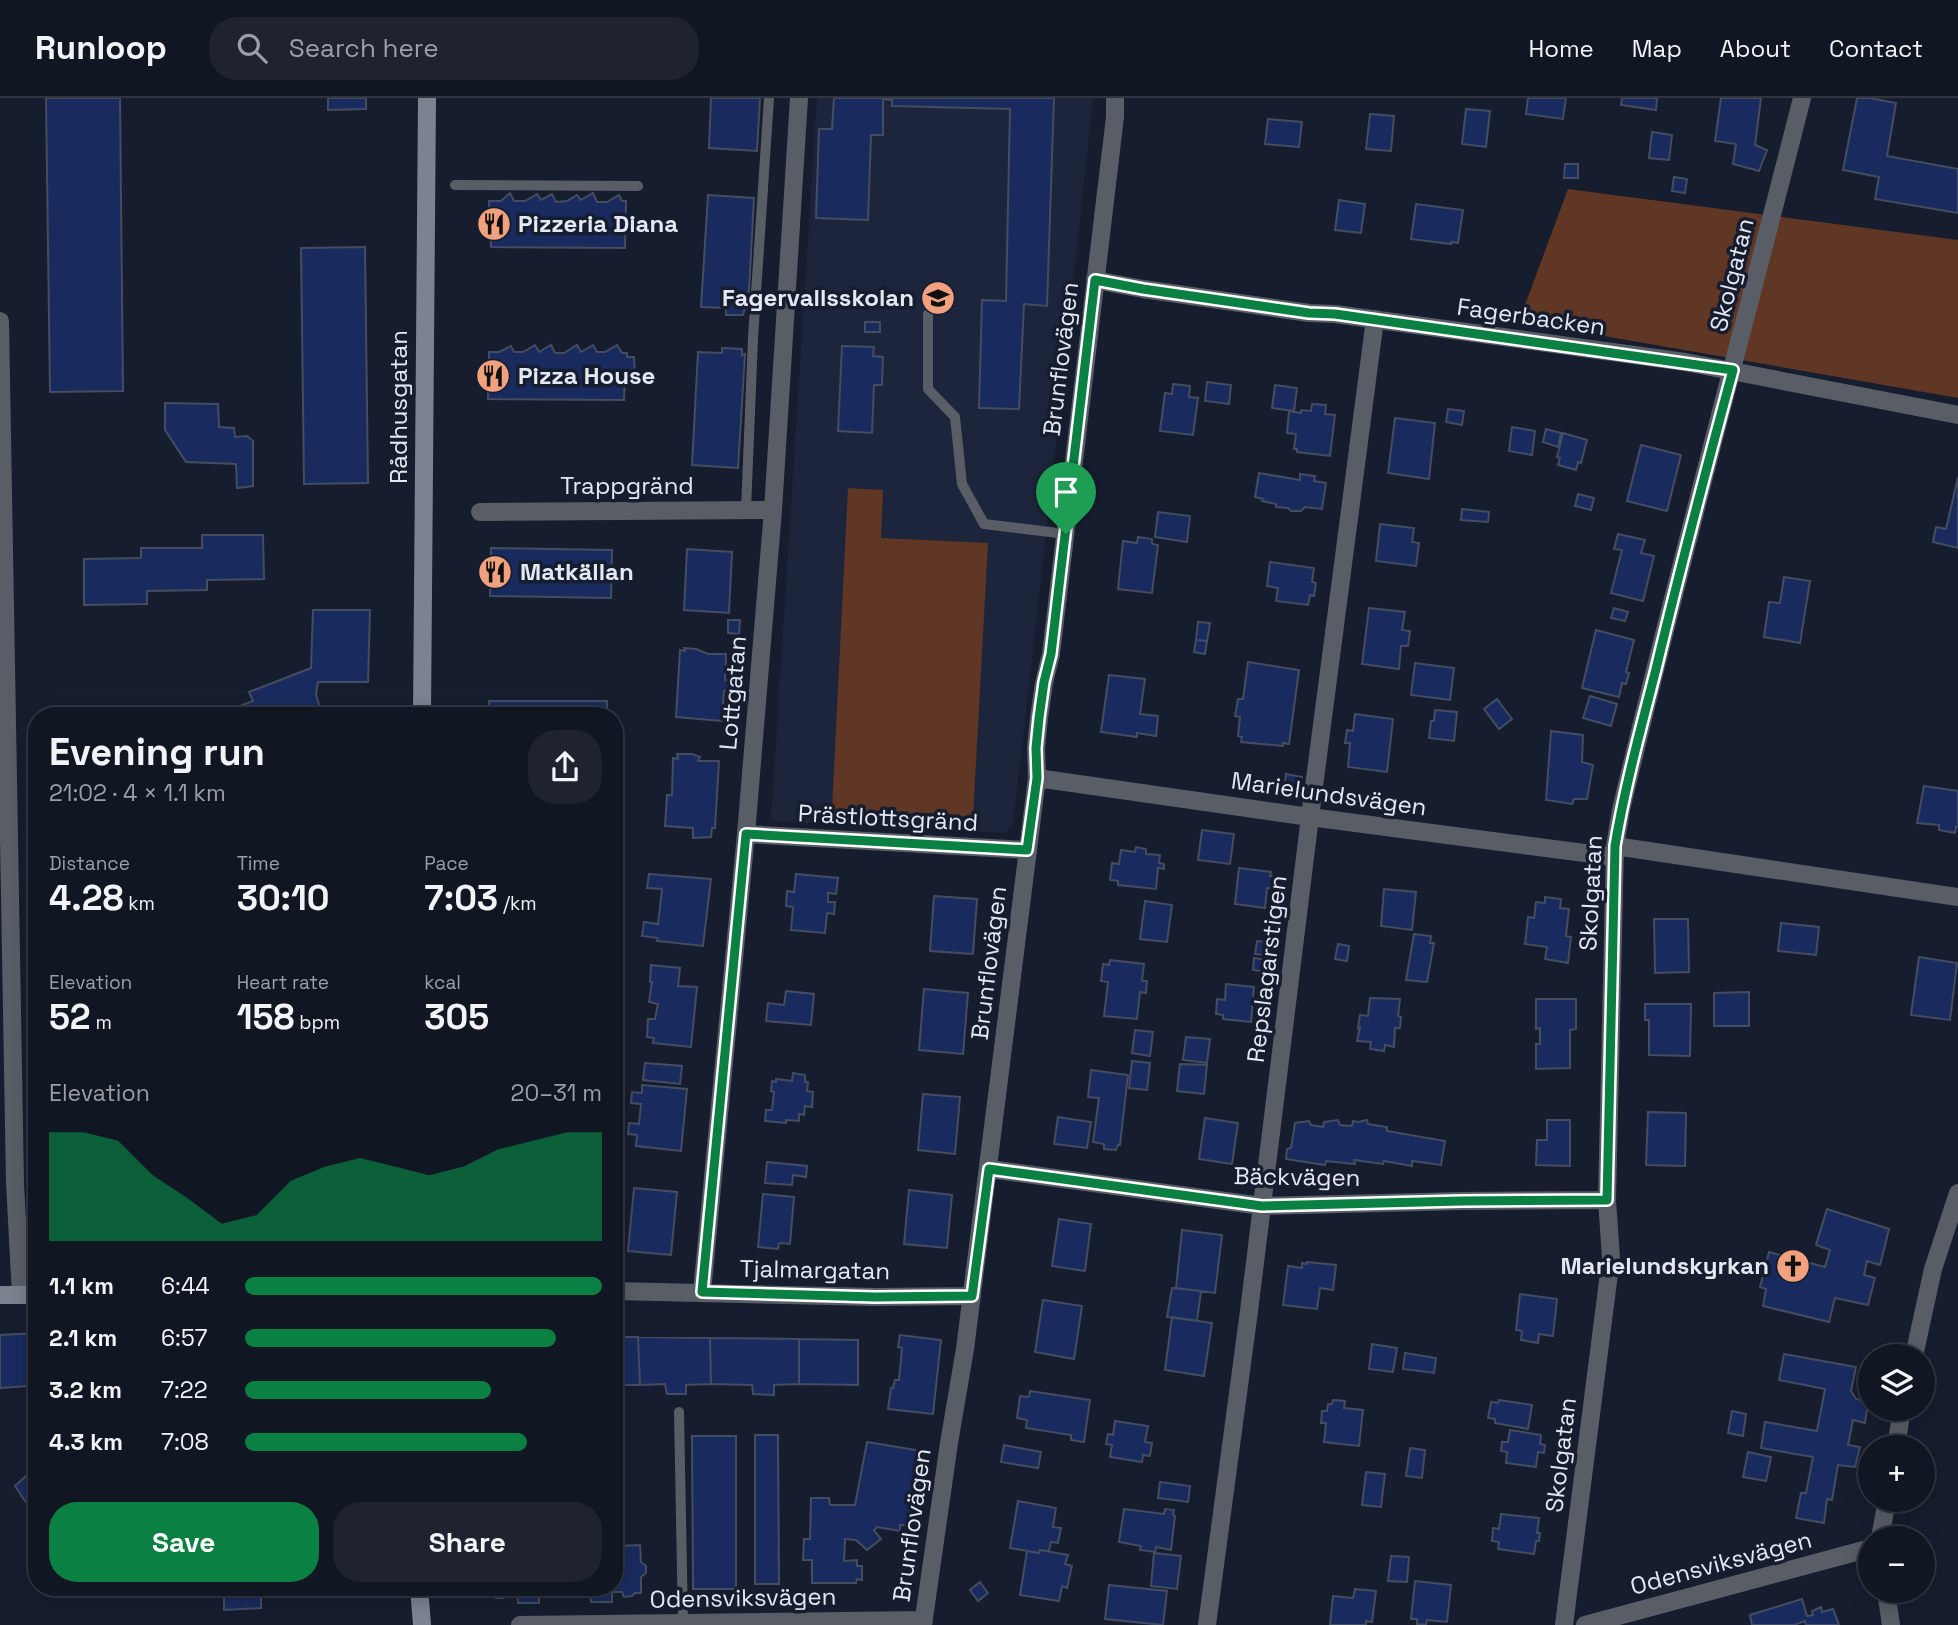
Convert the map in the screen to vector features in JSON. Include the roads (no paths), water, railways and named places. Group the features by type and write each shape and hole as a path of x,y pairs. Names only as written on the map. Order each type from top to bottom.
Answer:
{"main road":[{"name":"Rådhusgatan","path":"422,707 426,98"},
{"path":"0,1295 28,1295"},
{"path":"420,1596 422,1625"}],"street":[{"name":"Lottgatan","path":"702,1292 746,834 773,510 799,98"},
{"name":"Brunflovägen","path":"923,1622 965,1349 989,1169 1037,778 1038,728 1051,654 1066,534 1115,117 1115,98"},
{"name":"Skolgatan","path":"1564,1625 1611,1258 1607,1200 1615,851 1621,810 1684,553 1802,98"},
{"name":"Fagerbacken","path":"1095,280 1309,313 1335,314 1733,370 1958,415"},
{"name":"Repslagarstigen","path":"1207,1625 1375,320"},
{"path":"0,321 15,1183 28,1287"},
{"name":"Trappgränd","path":"481,512 773,510"},
{"name":"Marielundsvägen","path":"1037,778 1310,817 1615,851 1958,897"},
{"name":"Prästlottsgränd","path":"746,834 1027,850"},
{"name":"Bäckvägen","path":"989,1169 1262,1206 1607,1200"},
{"path":"1917,1344 1933,1269 1958,1193"},
{"name":"Tjalmargatan","path":"623,1291 875,1297 972,1296"},
{"name":"Odensviksvägen","path":"1585,1625 1858,1552"},
{"path":"1888,1603 1891,1625"},
{"name":"Odensviksvägen","path":"520,1625 923,1622"}],"lane":[{"path":"746,510 755,304 769,98"},
{"path":"455,185 638,186"},
{"path":"928,314 928,389 955,417 962,484 984,524 1066,534"},
{"path":"679,1412 683,1623"}],"place":[{"name":"Pizzeria Diana","path":"494,224"},
{"name":"Fagervallsskolan","path":"938,298"},
{"name":"Pizza House","path":"493,376"},
{"name":"Matkällan","path":"495,572"},
{"name":"Marielundskyrkan","path":"1793,1266"}]}
